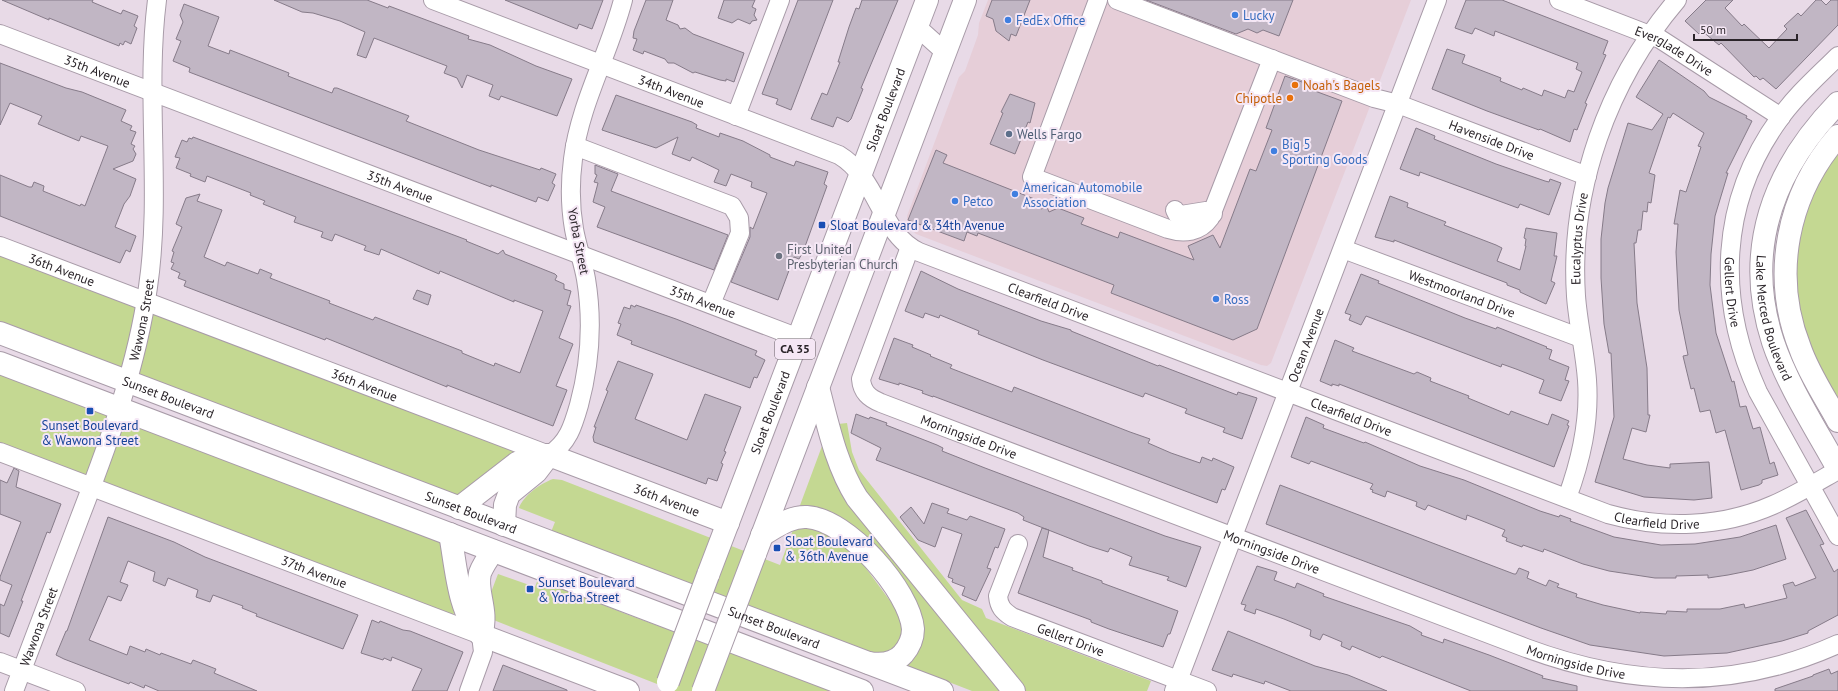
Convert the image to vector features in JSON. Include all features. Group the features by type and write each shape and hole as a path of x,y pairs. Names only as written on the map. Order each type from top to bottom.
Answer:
{"main road":[{"name":"Sloat Boulevard","path":"666,686 928,0"},
{"name":"CA 35","path":"703,691 965,0"},
{"name":"Lake Merced Boulevard","path":"1838,103 1804,141 1780,184 1766,230 1762,278 1765,311 1779,357 1838,469"},
{"name":"Lake Merced Boulevard","path":"1838,136 1820,158 1804,188 1788,235 1785,268 1787,302 1795,334 1809,369 1838,421"},
{"name":"Sunset Boulevard","path":"0,333 942,691"},
{"path":"0,363 860,690"},
{"path":"818,388 838,459 853,492 1014,691"},
{"path":"459,508 517,463 532,456 549,455"},
{"path":"504,525 505,506 509,494 536,472 549,455"},
{"name":"36th Avenue","path":"549,455 725,533"},
{"path":"759,544 790,520 806,517 816,518 828,522 850,537 877,563 892,583 906,608 911,620 913,631 908,647 899,658 884,664 867,663"},
{"path":"450,534 464,608 470,622 481,635"},
{"path":"481,635 485,615 479,582 480,574 493,551"},
{"name":"37th Avenue","path":"481,635 628,691"}],"street":[{"name":"Wawona Street","path":"14,691 92,487 120,409 146,302 151,266 154,219 152,92 157,0"},
{"name":"34th Avenue","path":"433,0 736,116 835,152 853,164 885,212"},
{"name":"Yorba Street","path":"549,455 564,443 571,431 586,376 590,325 588,293 574,227 571,204 575,146 584,107 623,0"},
{"path":"736,116 780,0"},
{"path":"1098,0 1032,177 1178,232 1190,231 1199,228 1208,222 1213,214 1272,59"},
{"name":"Havenside Drive","path":"1117,0 1376,99 1398,104 1587,176"},
{"name":"Ocean Avenue","path":"1176,686 1437,0"},
{"name":"Everglade Drive","path":"1559,0 1650,35 1670,45 1781,117"},
{"name":"Eucalyptus Drive","path":"1567,498 1581,457 1588,417 1587,379 1576,295 1576,253 1580,212 1587,176 1597,139 1612,102 1631,65 1650,35 1677,0"},
{"path":"917,27 948,46"},
{"name":"35th Avenue","path":"0,34 800,338"},
{"name":"Gellert Drive","path":"1838,56 1802,92 1781,117 1758,153 1740,199 1730,256 1730,295 1736,335 1750,374 1758,392 1838,536"},
{"path":"575,146 732,206 739,218 740,233 711,304"},
{"path":"1175,210 1177,214 1181,215 1203,212 1213,214"},
{"name":"Clearfield Drive","path":"885,212 894,230 910,247 1608,514 1631,520 1661,524 1697,524 1753,512 1779,502 1838,469"},
{"name":"36th Avenue","path":"0,246 549,455"},
{"name":"Morningside Drive","path":"910,247 862,374 861,386 868,396 881,403 1543,654 1598,670 1663,679 1711,678 1782,665 1838,644"},
{"name":"Westmoorland Drive","path":"1343,249 1581,338"},
{"name":"37th Avenue","path":"0,452 481,635"},
{"name":"Gellert Drive","path":"1018,544 998,596 999,604 1006,613 1176,686 1207,691"},
{"path":"470,691 483,652 481,635"},
{"path":"0,662 76,691"}],"shaded area":[{"path":"988,0 1411,0 1271,363 1267,366 1261,365 916,234 913,231 907,221 907,216 959,77 965,71 978,35 979,23"}],"green space":[{"path":"1838,151 1838,398 1819,365 1810,344 1802,318 1798,293 1797,268 1799,244 1804,221 1824,174"},
{"path":"0,246 520,444 517,455 459,508 0,333"},
{"path":"0,363 450,534 464,608 442,620 0,452"},
{"path":"847,423 852,452 859,470 962,600 982,609 986,618 1151,681 1147,691 1024,691 864,492 850,470 838,424"},
{"path":"825,438 1007,691 972,691 905,665 920,648 868,540 840,517 820,509 807,506 799,508"},
{"path":"553,479 562,480 780,565 793,530 810,527 824,530 857,556 896,609 902,621 903,634 901,642 889,652 874,653 551,532 555,522 519,508 524,499 533,490"},
{"path":"498,574 535,587 538,579 626,614 835,691 675,691 491,619 490,595"}],"building":[{"path":"2,0 93,0 92,2 121,14 123,10 138,16 134,26 137,28 131,44 125,41 123,45 120,43 119,46 49,18 49,20"},
{"path":"274,0 367,0 388,8 389,6 469,36 468,39 490,45 536,66 572,79 557,116 501,96 499,100 489,96 493,85 467,75 462,88 457,78 444,73 447,66 374,38 366,58 357,55 365,32 340,21 313,13 302,12"},
{"path":"505,0 603,0 592,29 579,24 577,29"},
{"path":"646,0 673,0 666,20 678,25 680,29 685,28 693,34 744,53 734,82 726,79 726,81 720,80 695,72 693,73 674,63 668,63 665,59 644,51 643,54 633,50 637,39 633,38 634,31"},
{"path":"724,0 755,0 752,7 756,9 754,15 757,20 752,21 750,24 738,19 732,23 718,18"},
{"path":"798,0 833,0 791,110 776,104 778,99 762,94"},
{"path":"862,0 898,0 861,88 863,89 851,119 848,122 837,117 833,127 811,119 822,93 827,95 840,62 838,62 856,8 859,9"},
{"name":"FedEx Office","path":"992,0 1030,0 1016,36 1011,34 1009,41 996,31 993,19 986,16"},
{"name":"Lucky","path":"1146,0 1293,0 1279,36 1263,30 1257,33 1248,29 1236,34"},
{"path":"1466,0 1502,0 1608,41 1603,54 1606,55 1585,103 1587,104 1577,130 1574,129 1570,142 1540,129 1539,130 1487,111 1432,89 1447,49 1465,55 1462,63 1501,78 1500,81 1542,96 1544,90 1565,98 1568,90 1574,92 1582,72 1576,69 1578,63 1495,31 1494,36 1475,28 1472,34 1455,28"},
{"path":"1706,0 1733,0 1725,8 1742,26 1744,24 1769,48 1787,29 1784,26 1798,13 1801,16 1816,0 1821,0 1826,5 1831,0 1838,0 1838,25 1776,89 1763,78 1760,80 1756,76 1754,77 1721,43 1719,45 1702,31 1699,34 1685,21"},
{"path":"184,4 219,17 208,46 229,54 230,50 289,73 288,76 332,93 334,88 337,88 409,116 406,121 479,150 540,170 541,168 556,174 552,183 555,185 548,201 538,197 536,202 491,185 491,187 189,72 190,68 173,61 181,41 176,39 183,22 180,15"},
{"path":"1659,60 1704,91 1709,97 1747,116 1746,118 1752,121 1726,173 1728,173 1715,216 1711,254 1710,285 1716,333 1732,382 1734,381 1740,407 1746,406 1753,429 1760,427 1770,464 1774,462 1778,475 1762,480 1762,483 1759,485 1741,490 1725,430 1716,433 1710,410 1700,412 1694,388 1691,389 1683,356 1688,355 1679,310 1676,252 1678,224 1674,224 1680,190 1686,192 1701,147 1698,146 1704,133 1673,113 1670,118 1668,117 1649,173 1655,175 1651,203 1648,202 1647,212 1643,211 1641,230 1638,230 1636,243 1634,243 1637,303 1647,368 1648,415 1650,415 1646,432 1632,428 1623,459 1647,465 1670,468 1670,464 1709,462 1712,498 1694,500 1644,497 1595,482 1614,417 1611,353 1609,353 1604,324 1601,278 1601,239 1605,203 1608,188 1628,123 1652,130 1663,114 1636,97"},
{"path":"0,63 66,88 82,92 126,110 121,121 132,126 130,130 136,132 131,144 135,146 133,149 136,154 133,161 113,169 136,179 130,196 124,204 115,227 136,236 130,252 126,250 120,263 0,216 0,175 29,187 32,187 34,182 44,186 43,191 80,206 81,204 85,206 108,146 81,136 79,141 38,124 42,116 10,103 0,125"},
{"path":"1285,76 1305,83 1304,87 1342,101 1257,329 1233,340 1111,293 1114,285 978,233 977,236 967,232 964,241 908,220 936,150 947,155 943,163 1037,200 1041,209 1047,207 1049,212 1058,208 1084,218 1081,224 1118,238 1120,232 1194,260 1188,246 1213,235 1220,248 1250,169 1256,171 1272,130 1266,128"},
{"name":"Wells Fargo","path":"1010,94 1035,103 1030,123 1028,122 1015,154 990,144 1003,113 1001,112"},
{"path":"616,95 692,122 697,125 696,128 719,137 720,133 743,141 770,155 770,157 794,166 796,161 828,172 824,184 827,186 803,252 799,259 794,257 778,300 731,282 750,237 750,227 753,229 767,193 751,187 752,182 731,174 726,186 714,182 719,170 692,157 690,161 672,154 678,137 656,148 602,130"},
{"path":"1416,128 1435,136 1434,139 1496,164 1545,181 1549,182 1550,179 1561,183 1549,215 1520,204 1518,208 1420,172 1419,176 1400,169"},
{"path":"193,137 467,240 466,241 498,254 503,250 505,254 555,274 557,276 555,280 564,284 564,289 571,291 567,305 571,306 559,338 573,344 556,386 567,390 553,426 447,385 447,387 326,338 325,340 184,286 186,281 178,278 180,273 171,269 174,263 171,262 174,252 172,251 182,227 176,224 186,198 200,194 197,201 222,210 204,257 225,266 227,262 258,274 260,269 272,274 270,278 330,301 329,303 373,320 375,317 462,351 462,353 494,366 495,363 520,373 543,311 514,300 514,302 440,271 439,274 381,249 379,255 364,250 366,246 335,234 332,241 321,237 323,232 294,222 296,217 263,204 265,201 250,195 251,193 207,176 205,182 190,176 191,174 176,168 180,158 175,157 182,140 187,142 189,138 192,139"},
{"path":"595,165 618,174 611,191 728,235 714,270 597,227 605,207 593,202 598,183 594,182 597,175 595,174"},
{"path":"1390,196 1408,203 1407,207 1446,222 1444,225 1502,248 1497,261 1520,270 1526,246 1526,239 1524,238 1526,228 1557,233 1554,256 1557,256 1551,281 1555,283 1546,304 1507,285 1507,283 1394,240 1394,242 1375,237"},
{"path":"921,271 958,289 1041,321 1071,330 1158,366 1159,365 1237,395 1238,392 1257,398 1242,439 1223,432 1225,428 1185,413 1187,409 1145,393 1143,397 1043,360 978,334 979,331 940,315 939,318 925,313 923,318 905,311"},
{"path":"1361,274 1379,281 1378,283 1465,318 1496,329 1497,327 1552,350 1549,359 1569,367 1565,380 1569,381 1561,401 1539,393 1544,380 1516,369 1502,364 1501,367 1366,316 1361,325 1349,320 1351,315 1345,313"},
{"path":"417,290 431,295 428,305 413,299"},
{"path":"631,305 635,307 636,305 676,319 757,351 755,355 765,360 757,378 754,377 750,388 631,344 632,341 617,335 621,324 618,323 624,307 630,309"},
{"path":"894,338 913,345 912,347 952,365 950,368 1012,392 1014,387 1150,439 1148,443 1171,453 1200,463 1202,457 1212,461 1213,458 1234,467 1225,490 1222,489 1217,503 922,393 923,391 899,383 899,385 879,379"},
{"path":"1335,340 1354,348 1352,351 1414,374 1417,372 1431,378 1430,381 1469,396 1468,398 1509,415 1511,411 1548,425 1552,414 1569,421 1567,425 1569,426 1554,467 1339,384 1339,386 1332,384 1332,386 1320,381"},
{"path":"618,361 653,374 635,419 687,440 705,394 741,407 724,451 726,452 721,463 723,464 717,481 708,478 706,484 594,442 593,437 596,427 594,427 608,391 606,390"},
{"path":"856,414 887,423 886,425 943,448 942,451 985,468 1165,536 1201,547 1186,587 1167,580 1169,577 1129,565 1132,557 1110,548 1108,552 1089,546 1023,520 1024,517 1018,513 876,460 881,448 851,433"},
{"path":"1306,417 1324,425 1323,428 1364,443 1365,442 1420,466 1464,480 1540,511 1571,519 1570,521 1614,537 1661,545 1695,544 1740,537 1776,525 1786,559 1753,570 1708,578 1708,575 1655,578 1609,571 1583,564 1544,549 1543,552 1523,545 1522,547 1506,541 1507,538 1502,536 1505,530 1480,520 1467,515 1466,520 1428,505 1425,510 1416,506 1417,502 1387,491 1385,497 1372,492 1373,490 1370,489 1373,484 1311,461 1309,464 1291,457"},
{"path":"14,468 19,471 16,487 61,504 50,533 47,532 9,637 0,633 0,604 4,606 12,585 0,580 0,577 21,522 0,514 0,480 7,483"},
{"path":"1280,485 1514,574 1516,574 1519,568 1529,572 1527,578 1546,586 1549,580 1559,584 1557,587 1577,594 1576,597 1603,605 1640,613 1666,614 1667,611 1687,612 1687,609 1720,609 1744,604 1745,608 1787,598 1783,585 1793,582 1795,586 1816,578 1786,518 1806,510 1824,544 1820,545 1834,572 1838,569 1838,615 1808,631 1808,633 1782,641 1727,653 1664,656 1590,645 1541,628 1266,524"},
{"path":"932,503 949,509 947,513 967,520 970,516 1005,529 998,548 995,547 987,568 991,569 976,601 962,595 965,587 952,582 953,579 948,577 962,534 942,527 935,547 918,540 900,517 911,507 924,524"},
{"path":"108,517 174,542 205,557 358,615 343,649 256,616 257,614 242,608 243,606 213,595 210,602 196,597 198,590 168,578 165,586 153,581 155,572 128,561 120,582 128,585 121,601 108,596 89,640 127,655 130,646 145,652 146,649 160,655 161,653 191,664 193,660 216,669 214,673 257,691 159,691 145,685 144,688 130,682 129,684 56,655 67,631"},
{"path":"1042,528 1049,530 1043,557 1073,568 1072,570 1102,581 1102,583 1178,611 1170,634 1168,634 1163,647 1109,629 1091,622 1091,620 1018,593"},
{"path":"1257,566 1277,572 1274,580 1295,588 1297,583 1324,594 1323,596 1410,626 1422,633 1421,635 1443,643 1444,639 1543,676 1542,678 1577,686 1577,691 1471,691 1382,656 1380,658 1352,646 1350,650 1341,646 1342,642 1323,634 1320,640 1310,636 1311,630 1284,619 1256,609 1255,614 1244,610 1246,605 1241,604"},
{"path":"372,620 379,623 380,621 403,630 410,631 463,652 447,691 412,691 422,669 392,657 391,661 384,658 383,660 361,653"},
{"path":"1228,631 1315,666 1348,675 1387,691 1291,691 1265,681 1264,684 1233,674 1232,677 1212,670"},
{"path":"503,665 567,690 567,691 493,691"},
{"path":"1829,669 1831,674 1838,671 1838,691 1775,691 1775,689"}],"place":[{"name":"Lucky","path":"1235,15"},
{"name":"FedEx Office","path":"1008,20"},
{"name":"Noah's Bagels","path":"1295,85"},
{"name":"Chipotle","path":"1290,98"},
{"name":"Wells Fargo","path":"1009,134"},
{"name":"Big 5 Sporting Goods","path":"1274,151"},
{"name":"American Automobile Association","path":"1015,194"},
{"name":"Petco","path":"955,201"},
{"name":"Sloat Boulevard & 34th Avenue","path":"822,225"},
{"name":"First United Presbyterian Church","path":"779,256"},
{"name":"Ross","path":"1216,299"},
{"name":"Sunset Boulevard & Wawona Street","path":"90,411"},
{"name":"Sloat Boulevard & 36th Avenue","path":"777,548"},
{"name":"Sunset Boulevard & Yorba Street","path":"530,589"}]}
